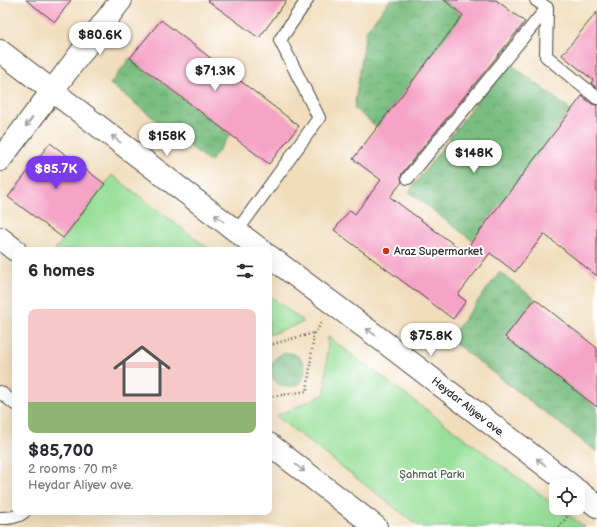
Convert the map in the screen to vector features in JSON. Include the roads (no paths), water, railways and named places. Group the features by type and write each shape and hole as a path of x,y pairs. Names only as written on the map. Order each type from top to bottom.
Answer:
{"main road":[{"path":"0,160 121,0"},
{"path":"0,51 258,247"},
{"path":"0,238 12,248"},
{"name":"Heydar Aliyev ave.","path":"272,258 563,479"},
{"path":"272,446 376,527"},
{"path":"585,497 597,506"}],"lane":[{"path":"237,232 319,118 280,40 306,0"},
{"path":"536,0 547,8"},
{"path":"547,8 546,56 597,98"},
{"path":"408,178 547,8"},
{"path":"0,392 12,402"},
{"path":"0,518 10,518 19,515"}],"place":[{"name":"Araz Supermarket","path":"386,251"}],"park label":[{"name":"Şahmat Parkı","path":"432,474"}]}
